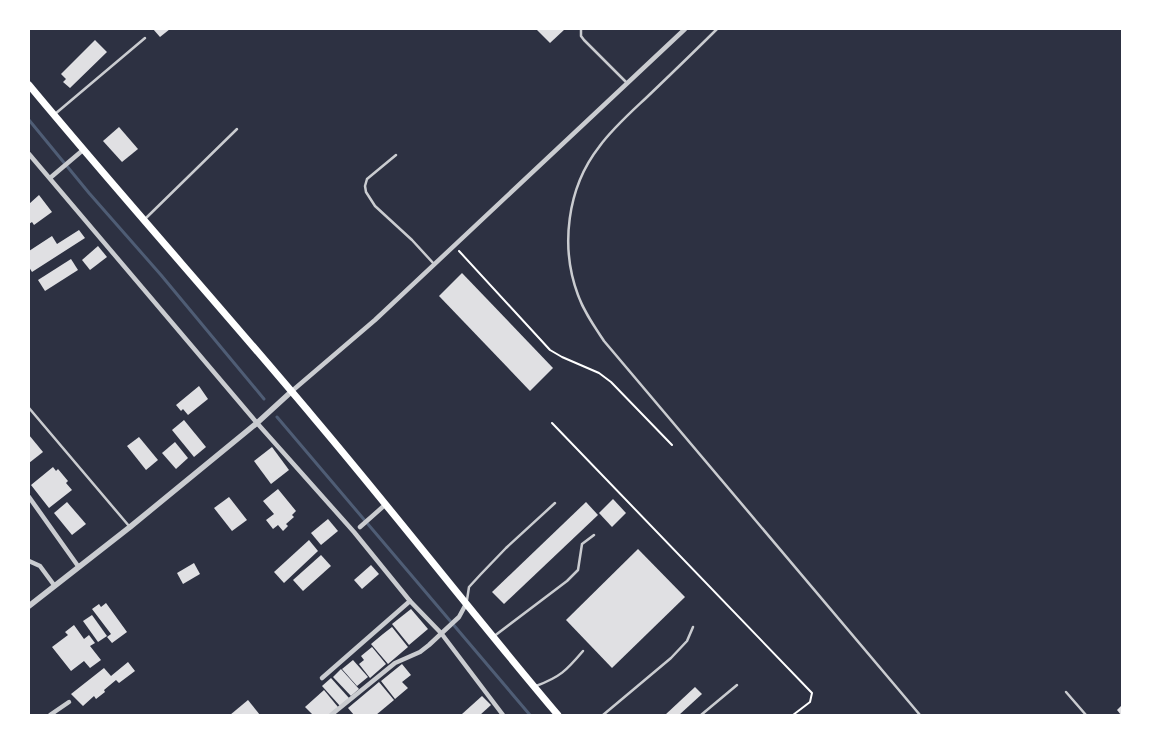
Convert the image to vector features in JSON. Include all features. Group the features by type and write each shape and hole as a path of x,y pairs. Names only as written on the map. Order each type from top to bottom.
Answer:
{"main road":[{"path":"29,85 82,150 292,392 386,504 492,638 558,715"}],"street":[{"path":"29,606 130,527 257,422 375,320 685,29"},
{"path":"50,178 82,150"},
{"path":"29,154 257,422 354,532 410,601 440,633 502,715"},
{"path":"29,497 78,566"},
{"path":"360,527 386,504"},
{"path":"29,561 40,566 54,585"},
{"path":"322,678 410,601"},
{"path":"331,715 395,663 420,652 459,617 466,604"},
{"path":"50,715 69,702"}],"lane":[{"path":"582,29 581,36 584,40 627,83"},
{"path":"717,29 617,126 598,147 582,174 572,207 568,235 570,264 578,295 588,318 604,341 920,715"},
{"path":"54,115 145,38"},
{"path":"144,220 238,129"},
{"path":"396,155 367,179 366,192 375,206 412,240 434,264"},
{"path":"29,408 130,527"},
{"path":"466,604 469,587 506,548 555,503"},
{"path":"492,638 567,581 578,570 582,544 594,535"},
{"path":"604,715 671,658 687,641 693,627"},
{"path":"535,686 555,678 570,666 583,651"},
{"path":"701,715 737,685"},
{"path":"1066,692 1086,715"}],"path":[{"path":"454,246 550,350 599,373 611,382 672,445"},
{"path":"552,422 812,693 810,702 793,715"}],"building":[{"path":"153,29 170,29 160,37"},
{"path":"536,29 565,29 550,43"},
{"path":"95,40 107,52 70,88 63,82 66,79 61,74"},
{"path":"119,127 138,149 122,162 103,141"},
{"path":"39,195 52,212 34,225 32,222 29,224 29,204"},
{"path":"79,230 85,238 32,272 29,267 29,251 52,236 57,244"},
{"path":"98,246 107,257 90,270 82,260"},
{"path":"71,259 78,270 45,291 38,280"},
{"path":"462,273 553,368 530,391 439,296"},
{"path":"199,386 208,399 188,415 176,405"},
{"path":"184,420 206,447 194,457 172,430"},
{"path":"29,435 43,452 29,463"},
{"path":"139,437 158,460 146,470 127,446"},
{"path":"175,442 188,458 176,469 162,453"},
{"path":"272,447 289,470 271,484 254,461"},
{"path":"53,467 56,471 58,469 68,481 66,483 72,490 49,508 31,485"},
{"path":"278,489 296,511 292,515 294,517 286,524 288,526 283,531 278,525 273,529 266,520 274,514 263,501"},
{"path":"229,497 247,520 232,531 214,508"},
{"path":"613,499 626,513 612,527 599,513"},
{"path":"67,502 86,524 72,535 54,513"},
{"path":"586,502 598,515 504,604 492,592"},
{"path":"328,519 338,531 321,545 311,533"},
{"path":"309,540 318,551 284,583 274,572"},
{"path":"638,549 685,597 612,668 566,620"},
{"path":"321,555 331,566 303,591 293,580"},
{"path":"194,563 200,574 183,584 177,573"},
{"path":"371,565 379,574 362,589 354,580"},
{"path":"106,603 127,632 112,643 107,637 111,634 92,609 99,604 101,607"},
{"path":"411,609 428,629 409,645 392,624"},
{"path":"92,615 107,636 98,642 83,621"},
{"path":"74,625 84,639 89,635 95,643 90,646 101,660 90,668 84,661 71,671 52,647 68,635 65,632"},
{"path":"392,627 408,647 388,664 371,644"},
{"path":"372,647 386,664 370,678 359,664 364,660 361,656"},
{"path":"353,660 368,677 357,686 342,669"},
{"path":"128,662 135,671 119,683 116,680 96,699 94,696 83,706 71,694 104,668 111,676"},
{"path":"402,664 411,675 402,682 408,688 395,699 381,681"},
{"path":"341,669 359,689 351,696 333,677"},
{"path":"331,678 349,698 340,706 322,686"},
{"path":"379,682 394,700 376,715 354,715 348,708"},
{"path":"695,687 702,694 679,715 665,715"},
{"path":"324,690 338,707 329,715 313,715 305,707"},
{"path":"482,696 491,705 480,715 462,714"},
{"path":"248,700 260,715 230,715"},
{"path":"1122,705 1122,715 1121,715 1117,710"}],"waterway":[{"path":"29,120 264,399"},
{"path":"277,417 530,715"}]}
